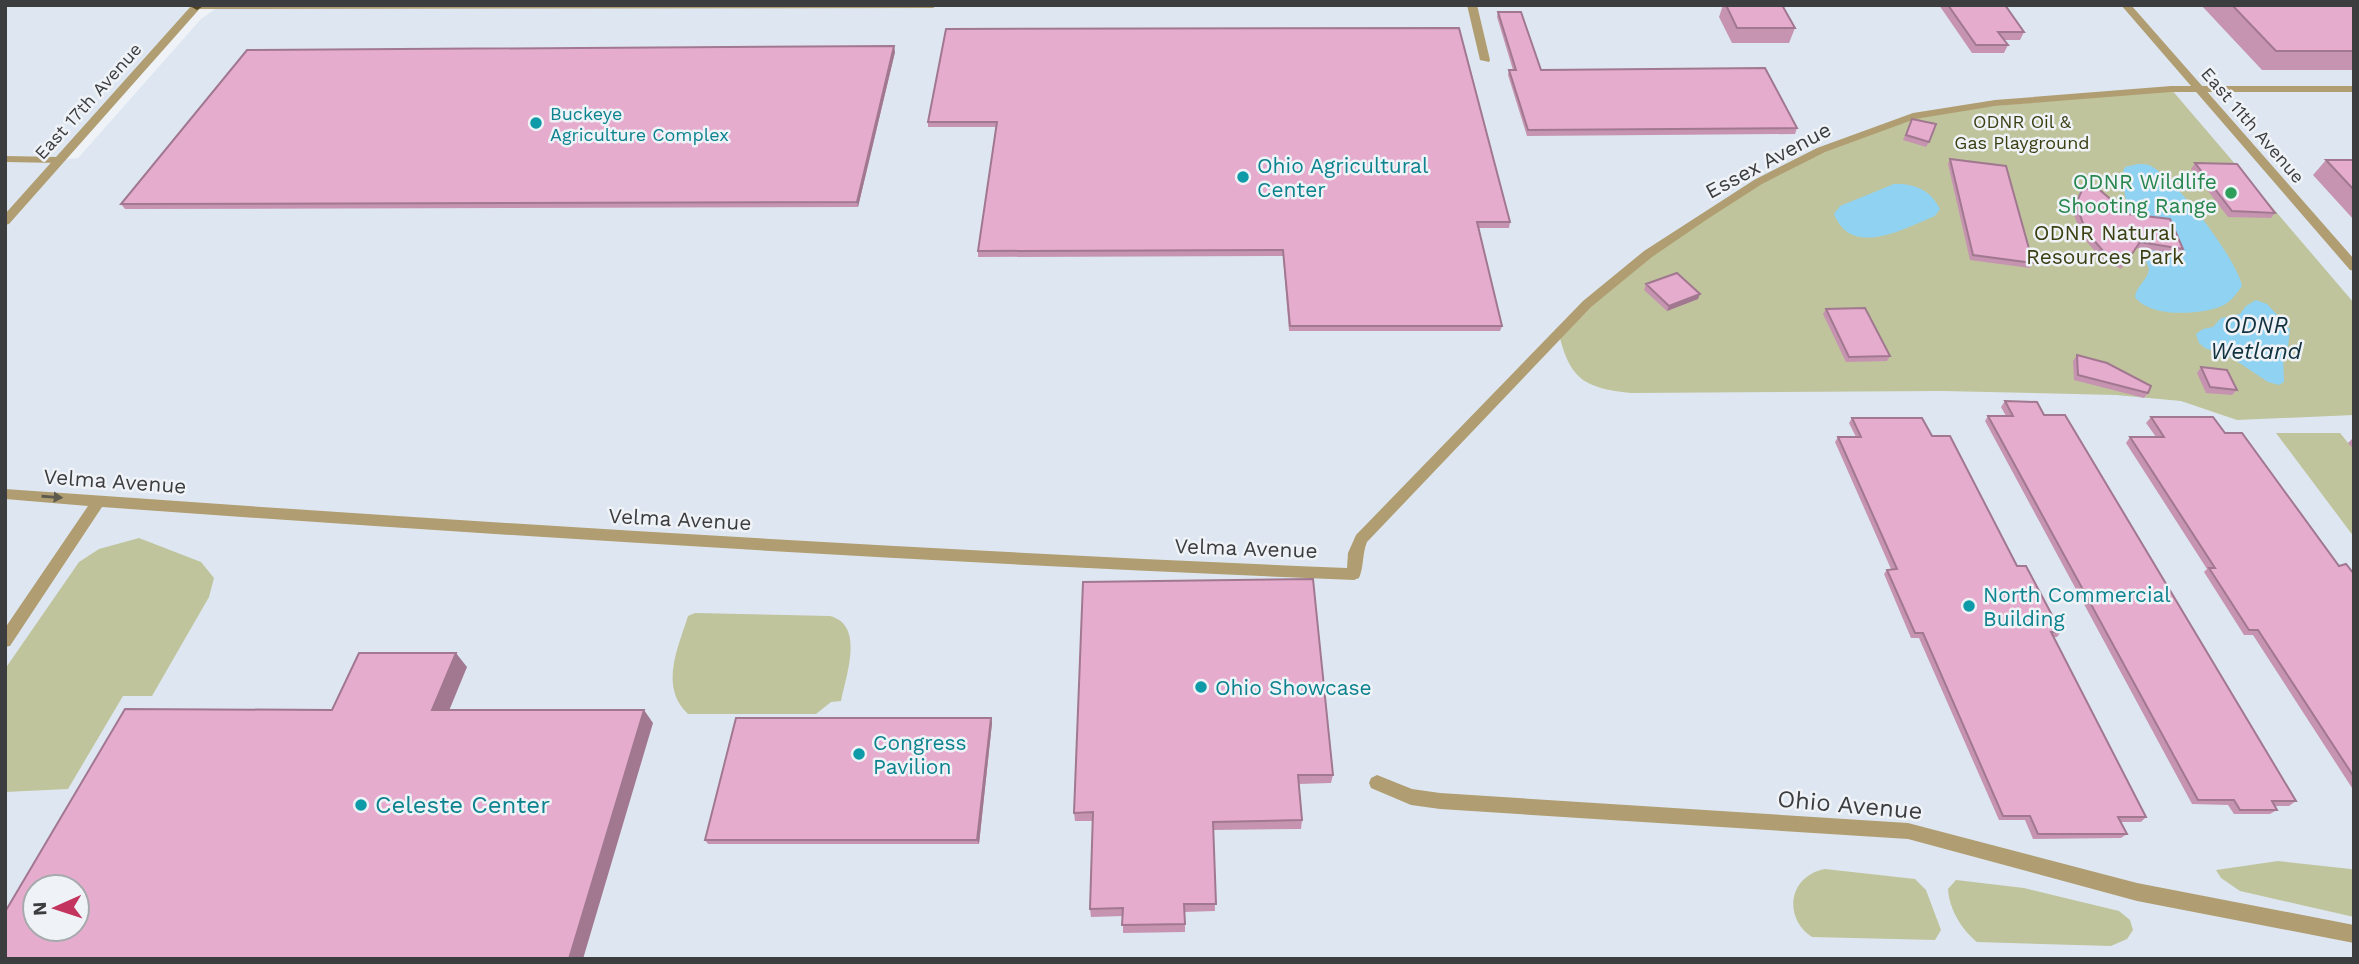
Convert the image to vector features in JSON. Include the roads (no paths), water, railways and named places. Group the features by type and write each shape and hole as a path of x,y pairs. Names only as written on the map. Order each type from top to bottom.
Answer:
{"street":[{"path":"197,6 933,5"},
{"path":"1472,5 1485,60"},
{"name":"East 11th Avenue","path":"2126,5 2352,263"},
{"name":"East 17th Avenue","path":"5,221 197,6"},
{"name":"Essex Avenue","path":"1354,574 1355,553 1361,538 1579,311 1648,254 1758,182 1821,150 1913,117 1995,103 2199,88 2354,89"},
{"path":"5,159 59,160"},
{"name":"Velma Avenue","path":"5,494 458,527 1040,561 1354,574"},
{"path":"5,641 99,500"},
{"name":"Ohio Avenue","path":"1377,783 1411,797 1440,801 1908,831 2137,892 2354,934"}],"water":[{"path":"2149,165 2173,185 2203,220 2229,257 2242,286 2225,304 2213,309 2176,313 2152,309 2135,297 2149,269 2126,201 2123,175 2125,167"},
{"path":"1894,184 1908,185 1927,192 1940,209 1935,216 1895,233 1880,236 1866,238 1853,235 1842,227 1834,214 1840,206"},
{"name":"ODNR Wetland","path":"2256,300 2267,304 2290,329 2288,347 2283,352 2284,382 2279,385 2268,382 2232,358 2205,348 2199,343 2196,334 2213,327 2221,318 2240,314"}],"place":[{"name":"Buckeye Agriculture Complex","path":"536,123"},
{"name":"Ohio Agricultural Center","path":"1243,177"},
{"name":"ODNR Wildlife Shooting Range","path":"2231,193"},
{"name":"North Commercial Building","path":"1969,606"},
{"name":"Ohio Showcase","path":"1201,687"},
{"name":"Congress Pavilion","path":"859,754"},
{"name":"Celeste Center","path":"361,805"}],"park label":[{"name":"ODNR Oil & Gas Playground","path":"2022,131"},
{"name":"ODNR Natural Resources Park","path":"2105,244"}]}
